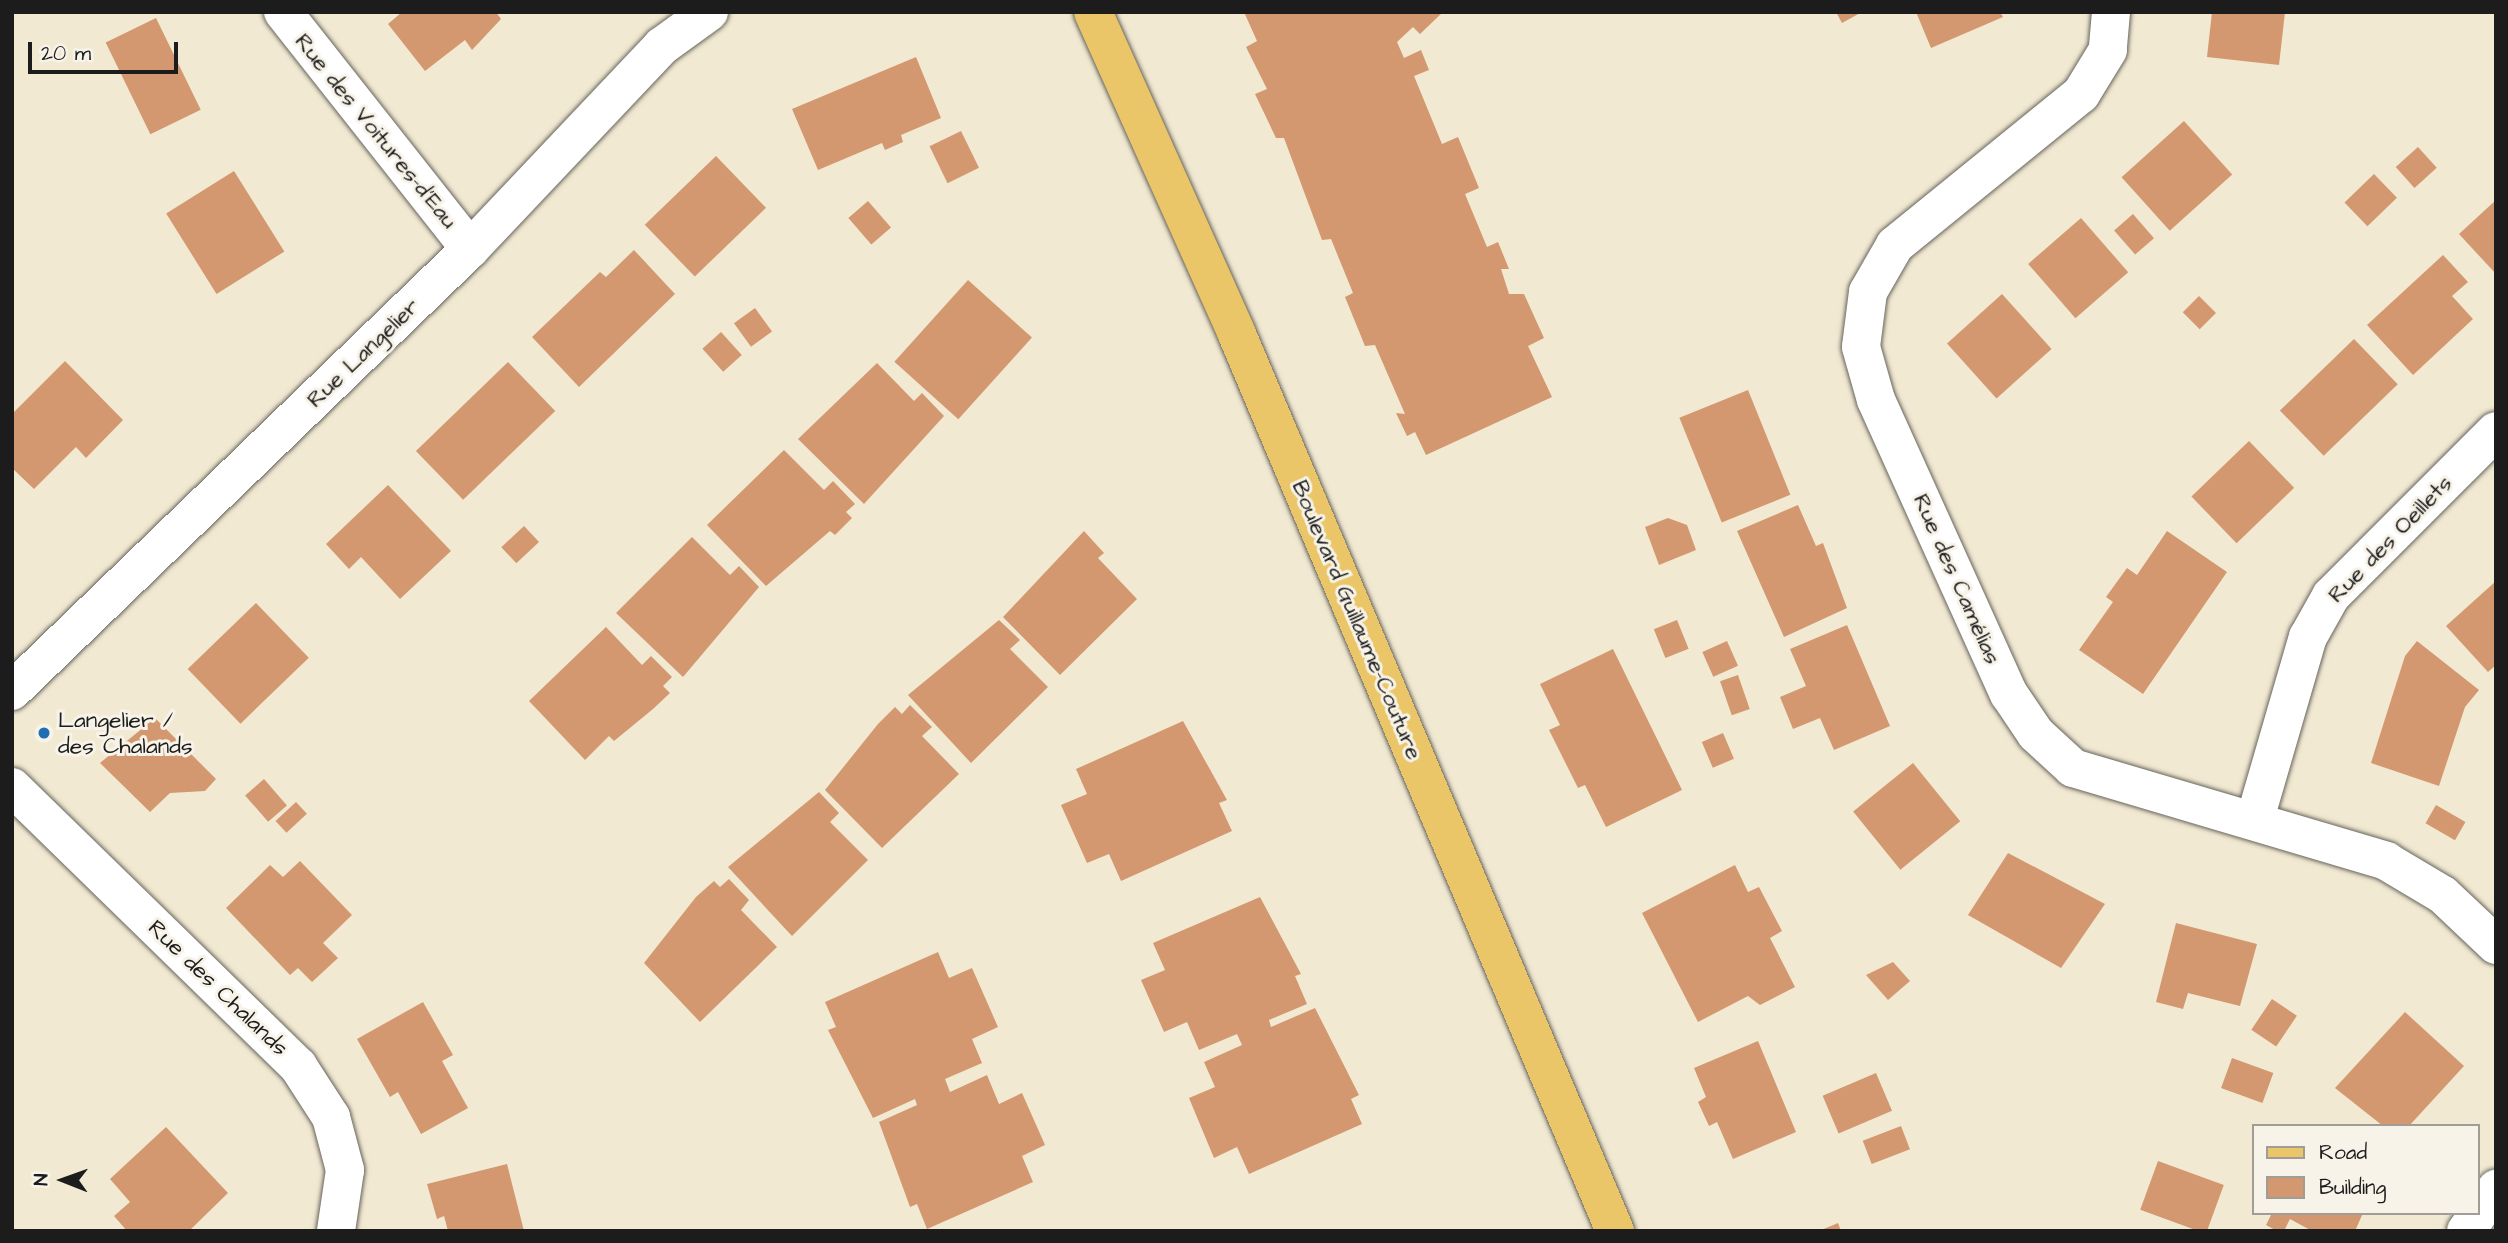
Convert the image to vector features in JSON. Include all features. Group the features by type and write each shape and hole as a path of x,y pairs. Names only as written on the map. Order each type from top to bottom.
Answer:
{"main road":[{"name":"Boulevard Guillaume-Couture","path":"1093,12 1236,332 1615,1231"}],"street":[{"name":"Rue des Voitures-d'Eau","path":"283,12 470,249"},
{"name":"Rue Langelier","path":"12,691 470,249 662,46 709,12"},
{"name":"Rue des Camélias","path":"2111,12 2108,50 2081,94 1895,245 1868,292 1861,347 1876,400 2009,694 2036,734 2073,768 2255,819 2386,861 2443,895 2496,945"},
{"name":"Rue des Oeillets","path":"2255,819 2308,636 2331,597 2496,431"},
{"name":"Rue des Chalands","path":"12,787 298,1066 331,1117 345,1170 336,1231"},
{"path":"2480,1211 2496,1189"},
{"path":"2466,1231 2477,1215"}],"building":[{"path":"402,12 496,12 501,19 472,50 465,40 425,71 388,24"},
{"path":"1244,12 1443,12 1420,34 1413,27 1397,42 1404,58 1421,50 1429,70 1414,76 1442,144 1458,137 1479,188 1465,194 1487,247 1498,242 1509,269 1501,269 1509,294 1524,294 1544,338 1528,346 1552,397 1426,455 1415,432 1407,436 1396,413 1405,414 1375,345 1365,346 1345,297 1353,293 1331,239 1322,240 1284,138 1276,138 1255,94 1267,89 1246,47 1257,41"},
{"path":"1836,12 1862,12 1842,23"},
{"path":"1916,12 2000,12 2003,17 1931,48"},
{"path":"2212,12 2285,12 2279,65 2207,57"},
{"path":"156,18 201,110 150,134 106,43"},
{"path":"916,57 941,118 901,135 903,142 885,150 882,143 818,170 792,109"},
{"path":"2184,121 2232,175 2170,231 2122,177"},
{"path":"961,131 979,168 948,183 930,146"},
{"path":"2418,147 2437,168 2414,188 2396,167"},
{"path":"716,156 766,208 695,277 645,225"},
{"path":"234,171 284,252 216,294 166,213"},
{"path":"2374,174 2397,198 2367,226 2345,202"},
{"path":"2496,200 2496,274 2459,234"},
{"path":"868,201 891,227 871,244 848,218"},
{"path":"2133,214 2154,238 2135,255 2114,230"},
{"path":"2081,218 2128,272 2075,318 2028,264"},
{"path":"634,250 675,294 579,387 532,337 600,272 606,277"},
{"path":"2443,255 2468,282 2452,296 2473,319 2413,375 2367,325"},
{"path":"968,280 1032,338 958,419 894,362"},
{"path":"2002,294 2052,349 1997,399 1947,344"},
{"path":"2199,296 2216,313 2200,329 2183,312"},
{"path":"755,308 772,331 751,347 734,323"},
{"path":"721,332 742,355 723,372 702,349"},
{"path":"2354,339 2398,384 2324,456 2280,411"},
{"path":"65,361 123,420 86,458 76,447 34,489 12,468 12,414"},
{"path":"508,362 555,411 463,500 416,451"},
{"path":"877,363 914,401 922,393 944,416 864,504 798,439"},
{"path":"1748,390 1790,495 1722,522 1679,418"},
{"path":"2249,441 2294,488 2237,543 2191,497"},
{"path":"784,450 824,490 833,481 855,504 846,512 852,518 835,535 830,531 766,586 707,525"},
{"path":"388,485 451,551 400,599 361,557 349,569 326,544"},
{"path":"1798,505 1816,546 1823,543 1847,608 1784,637 1737,531"},
{"path":"1668,518 1687,525 1696,550 1659,565 1645,527"},
{"path":"524,526 539,542 516,563 501,547"},
{"path":"1084,531 1104,553 1098,558 1137,599 1060,675 1003,617"},
{"path":"2167,531 2227,572 2143,694 2079,650 2113,602 2106,597 2127,568 2137,575"},
{"path":"692,537 730,575 739,566 759,587 683,677 616,613"},
{"path":"2496,581 2496,665 2488,672 2446,626"},
{"path":"256,603 309,658 240,724 188,669"},
{"path":"999,620 1020,640 1010,649 1048,687 971,763 908,695"},
{"path":"1677,620 1689,649 1665,658 1654,629"},
{"path":"1847,625 1890,726 1834,750 1820,718 1793,729 1780,697 1806,686 1790,649"},
{"path":"606,627 642,665 651,656 672,677 663,686 670,693 614,741 609,736 585,760 529,701"},
{"path":"1727,641 1738,666 1713,677 1702,652"},
{"path":"2417,641 2479,690 2465,707 2439,786 2371,763 2405,656"},
{"path":"1613,649 1682,790 1606,827 1585,785 1578,788 1549,730 1560,725 1540,684"},
{"path":"1738,675 1750,709 1732,715 1720,681"},
{"path":"910,705 932,727 922,736 959,774 882,848 825,790 895,707 902,714"},
{"path":"155,718 216,779 205,791 170,793 150,812 100,763"},
{"path":"1183,721 1227,800 1219,803 1232,831 1121,881 1109,854 1087,863 1061,805 1087,794 1076,769"},
{"path":"1723,733 1734,759 1713,768 1702,742"},
{"path":"1913,763 1960,821 1900,870 1853,811"},
{"path":"264,779 287,805 268,822 245,795"},
{"path":"819,792 839,813 830,822 868,860 792,936 728,867"},
{"path":"296,802 307,814 286,833 276,821"},
{"path":"2436,805 2465,822 2455,840 2426,823"},
{"path":"2008,853 2105,904 2061,968 1968,915"},
{"path":"300,861 352,915 323,943 338,958 312,982 298,968 290,975 226,908 270,865 283,877"},
{"path":"1735,865 1748,892 1759,887 1782,931 1770,938 1795,987 1760,1005 1748,996 1698,1022 1642,913"},
{"path":"729,879 749,900 741,910 777,947 700,1022 644,963 696,897 714,881 720,887"},
{"path":"1260,897 1301,974 1295,976 1307,1004 1269,1020 1271,1027 1315,1008 1359,1095 1351,1099 1362,1124 1249,1174 1237,1147 1214,1158 1189,1098 1215,1087 1204,1062 1242,1045 1237,1034 1199,1050 1187,1022 1164,1032 1141,980 1165,970 1153,943"},
{"path":"2176,923 2257,944 2240,1006 2188,993 2183,1009 2156,1002"},
{"path":"938,952 949,978 972,968 998,1027 972,1039 982,1063 945,1079 950,1092 987,1075 999,1104 1022,1093 1045,1145 1022,1156 1033,1182 927,1229 917,1204 910,1207 879,1122 917,1105 915,1099 873,1118 828,1030 836,1027 825,1002"},
{"path":"1893,962 1910,981 1888,1000 1866,975"},
{"path":"2272,999 2297,1016 2276,1046 2251,1030"},
{"path":"423,1002 453,1055 442,1061 468,1108 421,1134 398,1092 390,1097 357,1039"},
{"path":"2405,1012 2464,1066 2411,1124 2380,1124 2335,1088"},
{"path":"1758,1041 1796,1132 1733,1159 1717,1122 1709,1126 1698,1102 1706,1097 1694,1068"},
{"path":"2232,1058 2273,1073 2262,1103 2221,1088"},
{"path":"1876,1073 1892,1111 1839,1133 1823,1096"},
{"path":"1901,1126 1910,1149 1872,1164 1863,1141"},
{"path":"166,1127 228,1193 189,1231 127,1231 114,1216 130,1202 110,1179"},
{"path":"2158,1161 2224,1185 2207,1231 2198,1231 2140,1210"},
{"path":"507,1164 524,1231 448,1231 444,1216 437,1219 427,1184"},
{"path":"2271,1215 2362,1215 2355,1231 2312,1231 2290,1219 2284,1231 2277,1231 2266,1225"},
{"path":"1838,1223 1841,1231 1819,1231"}],"place":[{"name":"Langelier / des Chalands","path":"44,733"}]}
